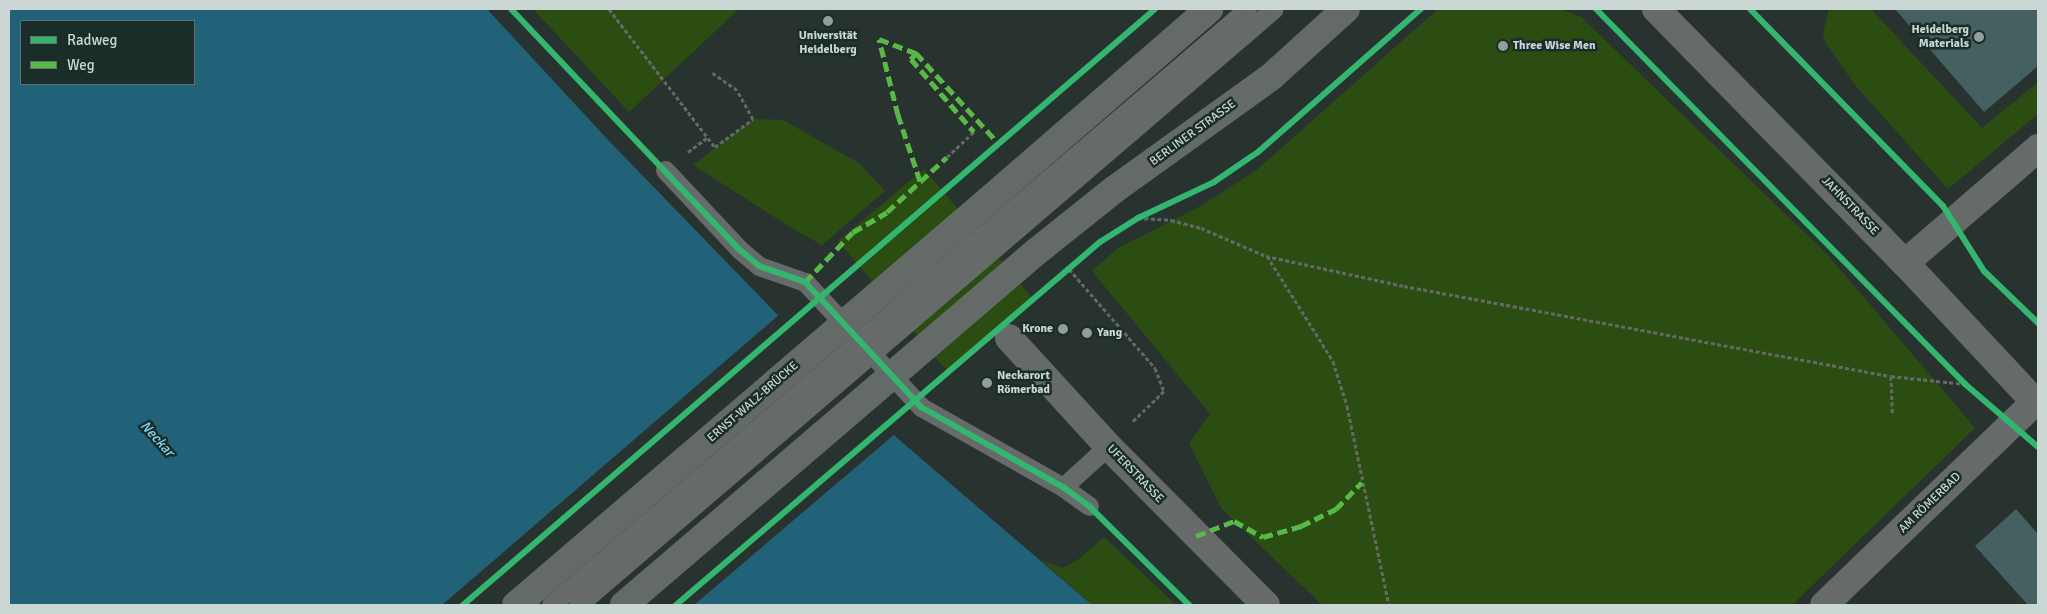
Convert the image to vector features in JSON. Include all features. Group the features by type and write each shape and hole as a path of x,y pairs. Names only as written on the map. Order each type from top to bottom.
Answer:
{"main road":[{"path":"1004,215 1209,9"},
{"name":"BERLINER STRASSE","path":"624,605 1036,252 1115,189 1272,76 1346,9"},
{"name":"ERNST-WALZ-BRÜCKE","path":"516,605 1004,215"}],"street":[{"name":"JAHNSTRASSE","path":"1660,10 1906,263 2037,403"},
{"path":"1906,263 2038,148"},
{"name":"UFERSTRASSE","path":"1010,338 1108,446 1266,605"},
{"name":"AM RÖMERBAD","path":"1824,605 2037,403"}],"lane":[{"path":"551,605 1004,215 1247,9"},
{"path":"578,605 1004,215 1274,9"},
{"path":"665,170 740,250 759,266 805,282 921,407 1064,487 1089,506"},
{"path":"1064,487 1108,446"}],"path":[{"path":"609,9 715,147 753,119 737,90 710,72"},
{"path":"947,157 974,132"},
{"path":"1138,218 1171,220 1201,228 1266,256 1404,286 1891,376 1965,384"},
{"path":"1266,256 1333,361 1347,406 1389,605"},
{"path":"1069,268 1155,368 1164,391 1108,446"},
{"path":"1891,376 1892,414"},
{"path":"1089,506 1189,605"}],"green space":[{"path":"533,9 739,9 629,112"},
{"path":"1438,9 1561,9 1581,17 1828,255 1975,428 1792,605 1322,605 1221,508 1189,443 1210,414 1092,271 1118,248 1201,206 1258,169"},
{"path":"1829,9 1871,9 1982,128 2038,82 2038,114 1948,189 1855,85 1826,43 1823,34"},
{"path":"753,119 783,120 859,163 885,191 822,245 798,232 693,165"},
{"path":"924,169 1035,302 949,374 838,241"},
{"path":"1104,537 1176,605 1092,605 1041,560 1062,568 1079,559"}],"water":[{"name":"Neckar","path":"9,9 487,9 609,141 896,437 1092,605 9,605"}],"pier":[{"path":"780,314 896,433 694,605 442,605"}],"building":[{"name":"Heidelberg Materials","path":"1895,9 2038,9 2038,66 1984,112"},
{"path":"2016,509 2038,534 2038,605 2028,605 1975,546"}],"tram line":[{"path":"551,605 1247,9"},
{"path":"578,605 1274,9"}],"marked path":[{"path":"920,181 898,115 879,39 916,53 999,144"},
{"path":"916,53 911,59 974,132"},
{"path":"805,282 853,232 887,212 947,157"},
{"path":"1196,536 1234,521 1263,537 1301,526 1336,509 1362,482"}],"cycle path":[{"path":"511,9 740,250 759,266 805,282 921,407 1063,487 1089,506 1189,605"},
{"path":"463,605 1155,9"},
{"path":"676,605 1100,242 1138,218 1214,182 1258,152 1421,9"},
{"path":"1596,9 1965,384 2038,447"},
{"path":"1750,9 1943,206 1984,271 2038,323"}],"place":[{"name":"Universität Heidelberg","path":"828,21"},
{"name":"Heidelberg Materials","path":"1979,37"},
{"name":"Three Wise Men","path":"1503,46"},
{"name":"Krone","path":"1063,329"},
{"name":"Yang","path":"1087,333"},
{"name":"Neckarort Römerbad","path":"987,383"}]}
